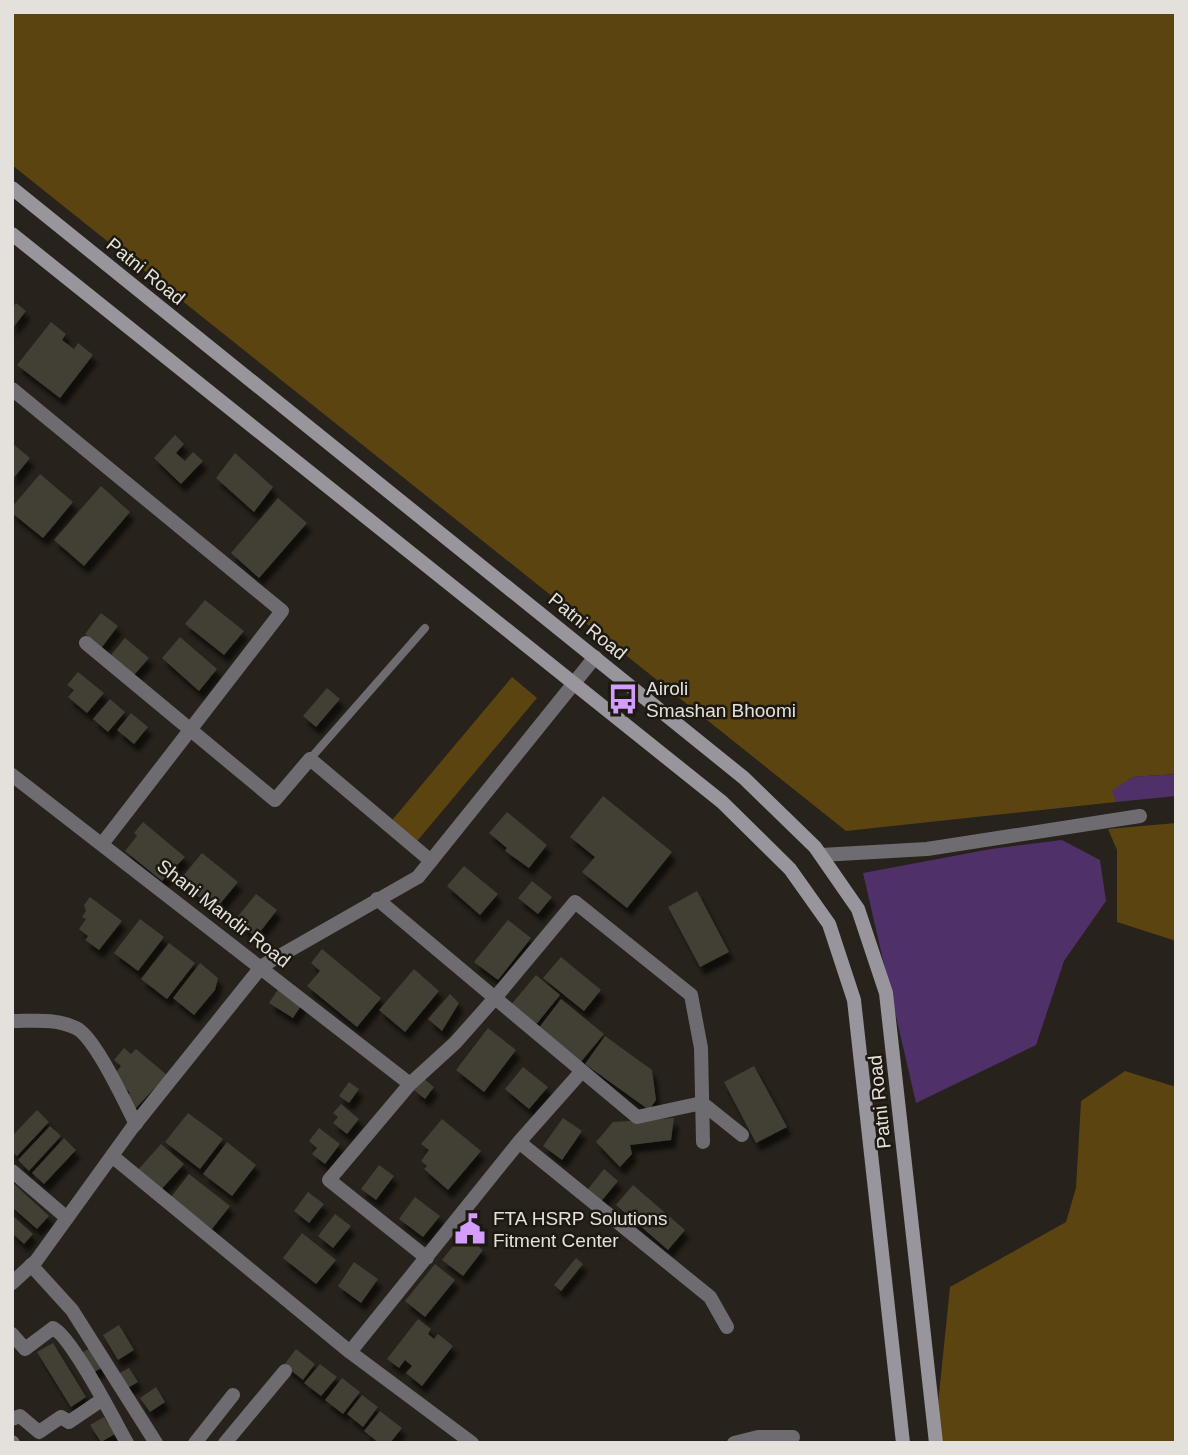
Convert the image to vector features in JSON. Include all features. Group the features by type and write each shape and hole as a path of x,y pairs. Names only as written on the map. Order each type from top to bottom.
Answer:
{"main road":[{"name":"Patni Road","path":"12,188 744,778 821,855 858,909 886,993 936,1443"},
{"name":"Patni Road","path":"12,234 722,802 790,869 829,924 854,1000 903,1443"}],"street":[{"path":"12,389 282,611 102,844"},
{"path":"86,643 275,800 310,759 431,861"},
{"path":"12,1283 31,1265 136,1124 262,966 418,877 595,657"},
{"name":"Shani Mandir Road","path":"12,775 262,966 410,1084"},
{"path":"821,855 928,849 1140,816"},
{"path":"377,899 637,1117 702,1103"},
{"path":"427,1258 328,1180 410,1084 455,1043 495,998 575,902 691,995 701,1048 703,1142"},
{"path":"12,1021 53,1020 79,1028 103,1061 136,1124"},
{"path":"350,1352 519,1142 582,1071"},
{"path":"702,1103 743,1135"},
{"path":"519,1142 710,1297 727,1327"},
{"path":"112,1156 350,1352 472,1443"},
{"path":"12,1171 67,1218"},
{"path":"31,1265 72,1310 156,1443"},
{"path":"12,1334 25,1349 53,1328 58,1330 103,1399 127,1443"},
{"path":"225,1443 285,1371"},
{"path":"195,1443 233,1395"},
{"path":"12,1419 20,1416 39,1432 61,1417 69,1422 103,1399"},
{"path":"734,1443 758,1437 793,1437"}],"lane":[{"path":"310,759 425,628"}],"shaded area":[{"path":"12,12 1176,12 1176,774 1133,777 1113,790 1116,802 846,831 12,165"},
{"path":"512,677 537,698 413,846 388,825"},
{"path":"1176,774 1176,796 1116,802 1112,790 1133,777"},
{"path":"1176,823 1176,941 1117,922 1117,850 1108,829"},
{"path":"1062,840 1100,860 1106,901 1064,961 1036,1045 916,1103 863,873 991,849"},
{"path":"1125,1071 1176,1087 1176,1443 934,1443 950,1287 1066,1222 1076,1188 1081,1101"}],"building":[{"path":"16,303 26,311 12,329 12,308"},
{"path":"51,322 66,334 62,340 74,349 78,343 93,355 60,398 17,365"},
{"path":"175,435 184,444 176,453 185,461 193,452 203,461 181,484 154,458"},
{"path":"12,443 30,458 12,480"},
{"path":"235,453 273,487 254,512 216,478"},
{"path":"40,474 73,502 43,538 12,513 12,507"},
{"path":"101,486 130,512 84,566 54,540"},
{"path":"278,498 307,523 259,578 231,553"},
{"path":"205,600 244,631 224,655 185,624"},
{"path":"101,613 118,626 102,647 85,634"},
{"path":"180,637 217,669 199,691 162,658"},
{"path":"125,638 149,658 134,675 111,655"},
{"path":"78,672 104,693 87,713 68,697 74,690 67,685"},
{"path":"327,688 340,699 316,727 303,716"},
{"path":"110,699 125,712 108,732 93,719"},
{"path":"131,713 148,727 134,744 117,730"},
{"path":"603,796 672,852 627,908 582,872 595,857 570,837"},
{"path":"507,812 547,845 529,868 505,851 507,848 489,833"},
{"path":"143,822 185,857 162,881 125,851 137,836 134,833"},
{"path":"202,853 238,882 215,910 179,881"},
{"path":"464,866 498,894 480,915 447,886"},
{"path":"532,881 552,897 538,914 518,898"},
{"path":"697,891 729,952 700,967 668,907"},
{"path":"256,894 277,910 256,937 235,920"},
{"path":"90,897 122,921 99,950 85,940 88,936 79,929 86,919 82,917 86,911 84,905"},
{"path":"140,919 164,937 138,971 114,953"},
{"path":"508,920 531,938 498,980 474,962"},
{"path":"169,943 195,963 167,999 141,979"},
{"path":"322,949 381,998 357,1027 307,986 320,971 311,963"},
{"path":"561,957 601,990 584,1011 543,978"},
{"path":"200,963 218,978 215,990 194,1015 173,998"},
{"path":"414,969 439,991 405,1032 379,1010"},
{"path":"536,975 560,995 534,1027 510,1006"},
{"path":"281,985 304,1001 293,1018 269,1003"},
{"path":"450,994 459,1003 442,1031 428,1019"},
{"path":"561,999 604,1034 580,1063 538,1029"},
{"path":"488,1028 516,1050 484,1092 456,1070"},
{"path":"605,1036 652,1070 656,1100 649,1110 585,1064"},
{"path":"124,1048 131,1054 136,1049 167,1075 135,1109 124,1100 130,1093 114,1075 121,1066 114,1060"},
{"path":"754,1066 787,1127 756,1143 724,1082"},
{"path":"523,1067 548,1087 529,1109 505,1089"},
{"path":"423,1078 434,1087 425,1099 414,1090"},
{"path":"349,1082 359,1089 349,1103 339,1096"},
{"path":"341,1104 359,1119 347,1134 333,1123 338,1117 333,1113"},
{"path":"37,1110 49,1122 17,1156 12,1152 12,1136"},
{"path":"188,1113 223,1139 200,1169 165,1142"},
{"path":"563,1118 582,1131 562,1160 543,1146"},
{"path":"674,1118 671,1140 630,1145 632,1154 620,1167 596,1142 613,1122"},
{"path":"442,1119 481,1151 448,1190 424,1169 427,1166 421,1161 429,1150 421,1144"},
{"path":"50,1126 61,1136 29,1171 18,1160"},
{"path":"319,1128 340,1144 325,1164 312,1154 317,1148 309,1141"},
{"path":"64,1138 76,1150 44,1184 32,1173"},
{"path":"227,1142 256,1165 232,1196 203,1174"},
{"path":"161,1144 184,1164 160,1191 137,1171"},
{"path":"379,1165 394,1176 376,1200 361,1189"},
{"path":"604,1169 618,1181 599,1204 585,1193"},
{"path":"189,1174 230,1206 212,1229 171,1197"},
{"path":"12,1182 49,1216 37,1229 12,1207"},
{"path":"633,1185 685,1230 668,1250 616,1205"},
{"path":"308,1192 324,1204 309,1223 294,1211"},
{"path":"415,1197 440,1216 423,1237 399,1219"},
{"path":"335,1214 351,1226 333,1248 318,1236"},
{"path":"12,1215 33,1234 24,1244 12,1233"},
{"path":"302,1233 336,1260 316,1284 283,1258"},
{"path":"463,1234 483,1250 463,1276 442,1260"},
{"path":"576,1258 583,1264 561,1291 554,1285"},
{"path":"354,1262 378,1279 361,1303 338,1286"},
{"path":"435,1264 455,1280 425,1317 405,1301"},
{"path":"418,1319 431,1329 428,1334 434,1339 438,1334 453,1346 422,1386 406,1373 412,1366 405,1360 399,1368 387,1359"},
{"path":"119,1325 134,1350 118,1360 103,1335"},
{"path":"53,1343 86,1397 71,1407 37,1352"},
{"path":"92,1347 103,1367 89,1375 78,1355"},
{"path":"296,1349 315,1364 303,1380 284,1365"},
{"path":"320,1364 337,1377 321,1396 304,1383"},
{"path":"129,1368 138,1382 124,1390 116,1375"},
{"path":"342,1378 360,1392 343,1414 325,1400"},
{"path":"156,1387 165,1402 150,1412 140,1398"},
{"path":"362,1395 378,1407 363,1427 347,1414"},
{"path":"380,1411 402,1428 390,1443 379,1443 364,1431"},
{"path":"104,1417 115,1434 101,1442 90,1425"}],"place":[{"name":"Airoli Smashan Bhoomi","path":"623,699"},
{"name":"FTA HSRP Solutions Fitment Center","path":"470,1229"}]}
